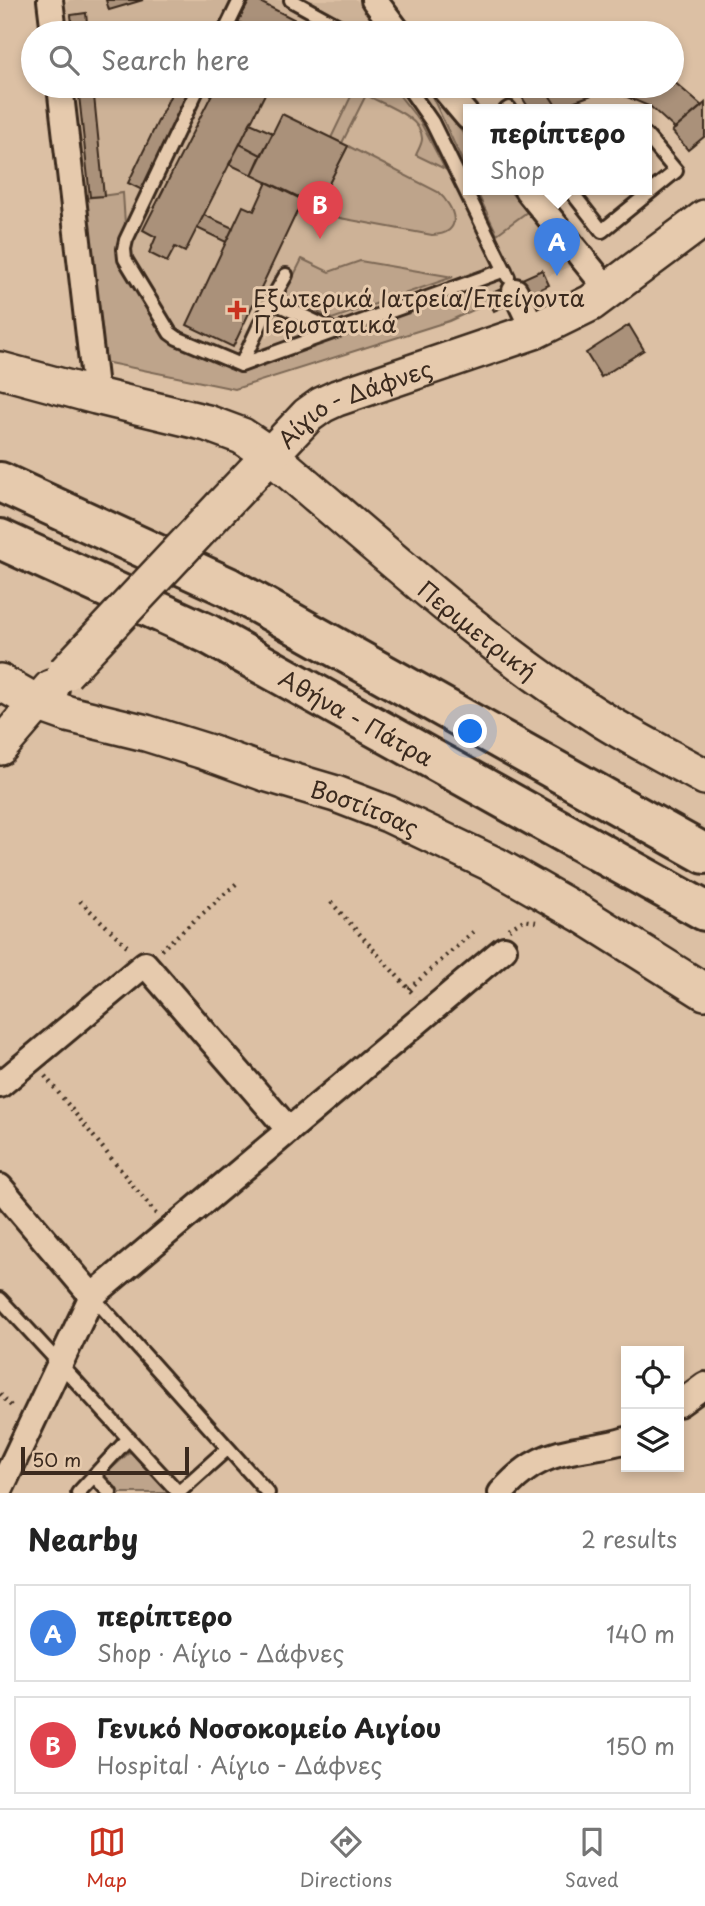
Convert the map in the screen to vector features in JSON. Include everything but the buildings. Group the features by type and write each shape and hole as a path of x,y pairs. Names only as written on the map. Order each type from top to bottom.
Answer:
{"highway":[{"path":"0,482 228,587 705,854"},
{"name":"Αθήνα - Πάτρα","path":"0,539 208,634 705,911"}],"street":[{"path":"50,0 53,21"},
{"path":"374,0 390,21"},
{"path":"61,98 96,396"},
{"path":"531,195 609,291"},
{"name":"Αίγιο - Δάφνες","path":"0,747 37,703 308,415 322,405 534,331 573,313 609,291 705,218"},
{"path":"510,281 534,331"},
{"name":"Περιμετρική","path":"0,370 207,423 243,436 270,455 449,606 522,663 603,720 705,777"},
{"name":"Βοστίτσας","path":"0,682 37,703 195,748 388,814 495,865 593,921 705,992"},
{"path":"1,1485 92,1296 504,949"},
{"path":"0,1085 145,964 289,1130"},
{"path":"0,1187 92,1296"},
{"path":"684,1400 705,1385"},
{"path":"501,1493 524,1469 540,1460 563,1452 621,1442"}],"lane":[{"path":"230,21 240,0"},
{"path":"291,0 329,21"},
{"path":"193,98 126,240 125,259 170,333 241,365 335,331 510,281 468,195"},
{"path":"415,98 438,134 463,185"},
{"path":"652,142 676,171 652,190"},
{"path":"574,195 602,231 646,195"},
{"path":"241,365 286,275"},
{"path":"271,301 335,331"},
{"path":"92,1296 268,1493"},
{"path":"0,1298 179,1493 227,1449"},
{"path":"78,1493 129,1438"},
{"path":"94,1476 110,1493"}],"path":[{"path":"80,901 145,964 237,883"},
{"path":"331,902 429,1012"},
{"path":"409,989 472,932"},
{"path":"31,1059 170,1231"}],"shaded area":[{"path":"70,0 357,0 371,21 65,21 63,6"},
{"path":"73,98 434,98 463,133 463,195 513,195 571,266 449,321 235,389 104,362","holes":["253,305 276,316 267,338 243,327"]},
{"path":"350,98 364,98 342,143 331,138"},
{"path":"372,98 401,98 421,123 445,169 416,155 421,145 421,131 400,112"},
{"path":"433,98 463,133 463,162"},
{"path":"348,146 438,192 449,205 454,219 453,225 449,230 432,235 340,218 317,207"},
{"path":"123,193 126,240 124,249 166,327 241,365 452,289 486,296 489,303 449,321 235,389 104,362 86,198"},
{"path":"478,195 513,195 527,212 497,234"},
{"path":"302,259 329,272 360,261 453,277 332,319 284,295"},
{"path":"131,1451 168,1491 166,1493 117,1493 102,1477"}],"place":[{"name":"Γενικό Νοσοκομείο Αιγίου","path":"320,239"},
{"name":"περίπτερο","path":"557,276"},
{"name":"Εξωτερικά Ιατρεία/Επείγοντα Περιστατικά","path":"237,310"}]}
